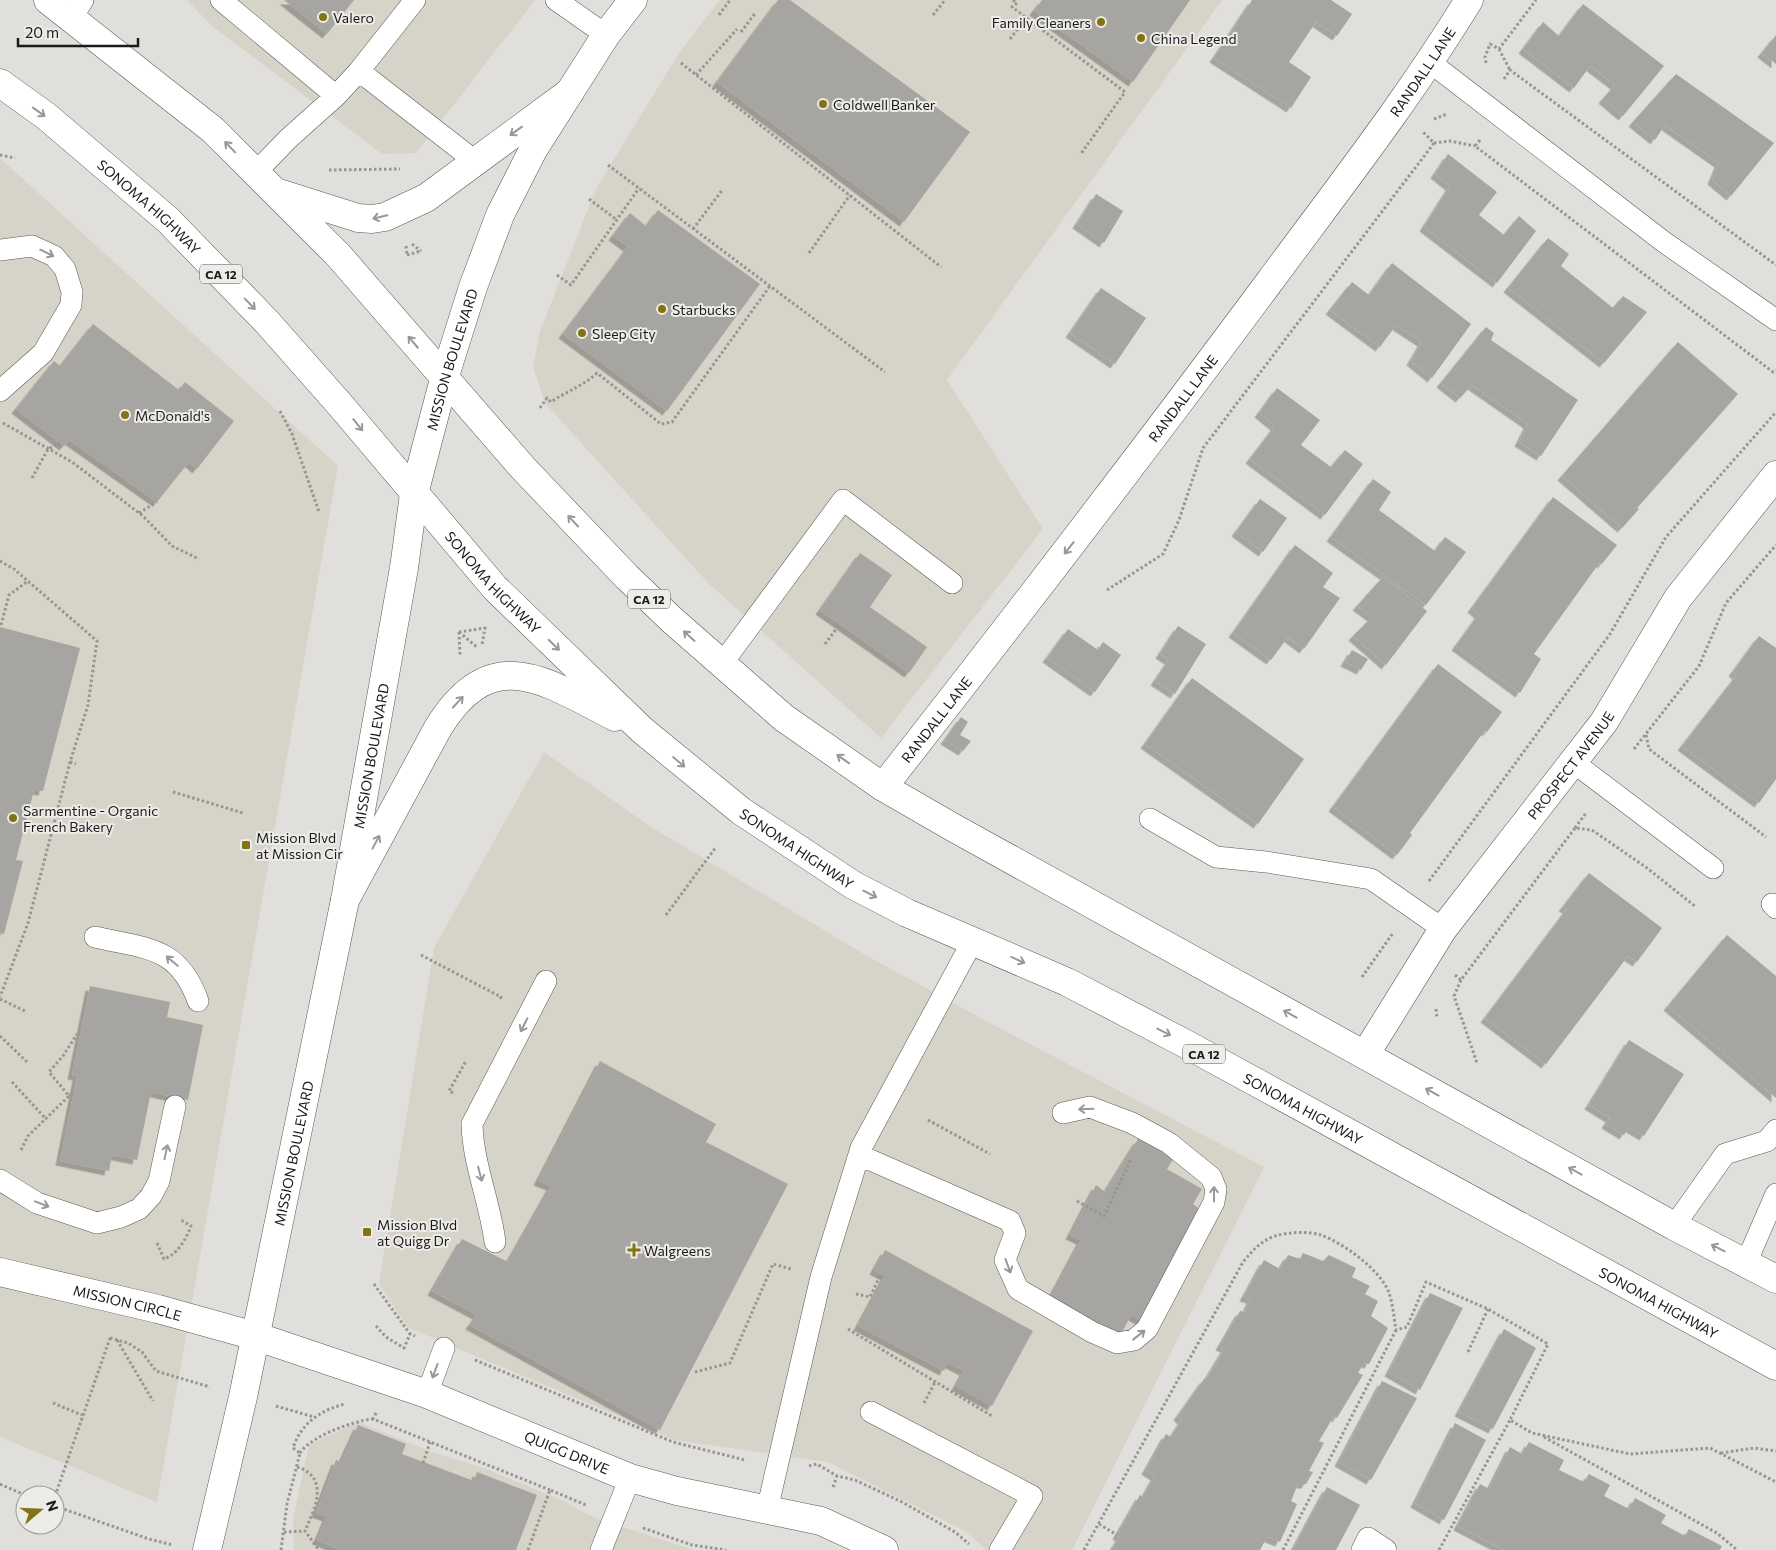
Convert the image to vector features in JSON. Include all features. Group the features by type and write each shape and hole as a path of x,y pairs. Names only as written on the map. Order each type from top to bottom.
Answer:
{"main road":[{"name":"CA 12","path":"48,0 77,9 212,130 339,256 523,468 627,578 721,665 784,718 883,787 1674,1226 1776,1279"},
{"name":"MISSION BOULEVARD","path":"195,1548 255,1336 345,900 404,568 414,494 444,379 473,288 500,215 533,150 606,35 633,0"},
{"name":"RANDALL LANE","path":"883,787 1099,510 1431,63 1470,0"},
{"name":"SONOMA HIGHWAY","path":"0,83 46,116 110,169 174,227 267,322 342,407 495,588 642,730 741,811 852,885 907,913 1067,982 1184,1043 1776,1366"},
{"path":"276,193 358,218 372,220 386,217 426,198 570,92"},
{"name":"PROSPECT AVENUE","path":"1365,1055 1443,928 1604,722 1678,598 1776,475"},
{"path":"345,900 442,721 458,701 477,686 505,675 532,678 549,683 642,730"},
{"name":"MISSION CIRCLE","path":"0,1272 255,1336"},
{"name":"QUIGG DRIVE","path":"255,1336 427,1394 630,1478 677,1491 821,1521 884,1550"}],"lane":[{"path":"221,0 336,96"},
{"path":"255,173 289,138 336,96 359,71 416,0"},
{"path":"556,0 606,35"},
{"path":"1431,63 1664,242 1776,320"},
{"path":"359,71 475,161"},
{"path":"0,250 32,246 54,256 65,270 72,292 71,305 43,354 0,391"},
{"path":"721,665 842,500 952,583"},
{"path":"1573,762 1713,868"},
{"path":"1150,819 1216,857 1266,862 1370,879 1443,928"},
{"path":"94,937 164,954 177,963 191,982 198,1001"},
{"path":"767,1510 821,1277 859,1155 972,942"},
{"path":"495,1242 492,1218 473,1145 472,1124 546,982"},
{"path":"0,1180 37,1203 88,1220 97,1222 121,1217 139,1209 151,1196 159,1181 175,1106"},
{"path":"859,1155 1010,1221 1015,1234 1005,1260 1018,1289 1092,1332 1117,1343 1134,1340 1147,1329 1214,1202 1216,1189 1212,1177 1169,1142 1132,1123 1090,1107 1063,1113"},
{"path":"1674,1226 1725,1154 1773,1140"},
{"path":"1746,1263 1776,1194"},
{"path":"427,1394 444,1348"},
{"path":"871,1412 1032,1496 1000,1550"},
{"path":"601,1550 630,1478"},
{"path":"1362,1550 1368,1538 1386,1550"}],"path":[{"path":"719,16 730,0"},
{"path":"934,15 945,0"},
{"path":"1013,0 1016,3 1012,7 1125,92 1080,155"},
{"path":"1499,49 1536,0"},
{"path":"741,32 756,12"},
{"path":"1010,39 1026,18"},
{"path":"696,75 736,29"},
{"path":"1486,69 1485,58 1490,44 1499,49 1510,70 1776,265"},
{"path":"681,63 941,267"},
{"path":"1501,83 1510,70"},
{"path":"1434,143 1421,130 1434,119 1451,112"},
{"path":"1475,146 1482,138"},
{"path":"1107,590 1163,554 1179,520 1203,448 1434,143 1450,141 1475,146 1775,372"},
{"path":"0,155 15,158"},
{"path":"608,165 885,372"},
{"path":"320,169 342,171 404,169"},
{"path":"557,275 570,285 638,188"},
{"path":"693,229 722,189"},
{"path":"809,253 850,195"},
{"path":"589,199 617,220"},
{"path":"412,244 407,255 421,251"},
{"path":"540,408 547,398 551,402 568,390 583,386 597,373 661,424 672,422 770,286"},
{"path":"280,411 292,434 319,512"},
{"path":"1362,977 1411,906 1610,634 1666,537 1776,412"},
{"path":"0,422 72,462 139,513 172,546 199,559"},
{"path":"32,478 48,449 60,443"},
{"path":"139,513 157,502"},
{"path":"1634,749 1699,666 1726,603 1776,545"},
{"path":"0,561 14,569 98,641 88,705 70,762 28,923 0,998 25,1011"},
{"path":"1,626 9,594 28,582"},
{"path":"825,644 840,624"},
{"path":"459,632 485,628 480,650"},
{"path":"459,632 480,650"},
{"path":"459,632 460,657 467,655"},
{"path":"474,652 480,650"},
{"path":"1646,735 1649,748 1766,837"},
{"path":"70,762 76,764"},
{"path":"173,792 243,812"},
{"path":"1478,1063 1454,996 1461,980 1586,813"},
{"path":"1575,828 1592,830 1647,868 1696,907"},
{"path":"666,915 716,846"},
{"path":"421,955 500,997 496,1006"},
{"path":"1449,971 1461,980"},
{"path":"1436,1000 1437,1018"},
{"path":"69,1096 49,1072 63,1056 77,1034"},
{"path":"0,1036 27,1062"},
{"path":"468,1057 449,1091 482,1107"},
{"path":"12,1082 46,1119"},
{"path":"20,1150 28,1136 73,1092"},
{"path":"928,1120 990,1154"},
{"path":"1077,1202 1104,1216 1135,1151"},
{"path":"157,1244 164,1259 173,1255 181,1245 191,1226 181,1220"},
{"path":"1084,1550 1243,1262 1257,1246 1276,1236 1299,1232 1320,1235 1358,1256 1375,1272 1389,1292 1396,1330 1283,1550"},
{"path":"695,1372 730,1363 773,1264 821,1277"},
{"path":"856,1294 870,1296 881,1274"},
{"path":"1396,1330 1407,1327 1426,1282 1488,1310 1548,1344 1510,1420 1439,1550"},
{"path":"374,1284 410,1334 552,1390 673,1442 745,1460"},
{"path":"59,1485 110,1338 116,1300"},
{"path":"1468,1352 1488,1310"},
{"path":"376,1326 386,1338 404,1348 410,1334"},
{"path":"848,1328 992,1416"},
{"path":"110,1338 128,1343 142,1352 156,1371"},
{"path":"117,1340 153,1401"},
{"path":"53,1403 82,1416"},
{"path":"300,1453 293,1448 296,1438 314,1417 326,1408 353,1404"},
{"path":"373,1419 378,1407"},
{"path":"281,1550 287,1504 300,1453 306,1444 359,1420 373,1419 550,1490 614,1518 692,1545 726,1550"},
{"path":"1510,1420 1539,1435 1630,1454 1710,1448 1776,1482"},
{"path":"1539,1435 1717,1533 1737,1550"},
{"path":"423,1463 430,1442"},
{"path":"1720,1453 1754,1448 1776,1451"},
{"path":"805,1467 817,1464 837,1476 855,1480 902,1502 955,1532 974,1550"},
{"path":"297,1467 312,1474 317,1485 317,1496 313,1514 305,1531"},
{"path":"833,1487 837,1476"},
{"path":"0,1484 15,1491"},
{"path":"528,1550 550,1490"},
{"path":"65,1510 149,1539 195,1548"},
{"path":"1099,1524 1117,1535"},
{"path":"284,1532 305,1531"},
{"path":"305,1531 319,1550"}],"shaded area":[{"path":"187,0 535,0 416,153 382,154 213,27"},
{"path":"720,0 1222,0 947,380 1043,529 881,738 708,583 545,403 533,367 540,331 596,189 679,53"},
{"path":"0,158 338,466 157,1502 0,1437"},
{"path":"544,752 651,827 869,957 988,1022 1264,1167 1072,1550 987,1550 965,1531 828,1462 675,1440 407,1327 379,1284 434,948"},
{"path":"358,1422 432,1452 481,1467 555,1497 595,1518 694,1550 294,1550 293,1519 309,1445"}],"building":[{"name":"Valero","path":"284,0 354,0 327,34"},
{"path":"778,0 790,0 970,132 904,222 717,82"},
{"path":"1042,0 1190,0 1133,82 1034,11"},
{"path":"1252,0 1331,0 1352,14 1337,36 1316,22 1289,62 1311,77 1291,108 1214,58"},
{"path":"1583,4 1664,66 1623,116 1603,99 1615,85 1590,66 1574,88 1523,49 1543,22 1559,36"},
{"path":"1776,35 1776,64 1762,53"},
{"path":"1676,74 1774,143 1731,196 1712,180 1719,163 1665,125 1655,140 1633,122"},
{"path":"1448,154 1497,192 1479,215 1504,235 1519,216 1536,231 1497,283 1424,227 1450,186 1435,174"},
{"path":"1096,194 1123,211 1104,243 1077,224"},
{"name":"Starbucks","path":"658,210 760,284 667,411 563,334 628,247 613,236 630,213 646,226"},
{"path":"1548,238 1569,254 1561,266 1613,308 1623,296 1647,312 1604,363 1508,288"},
{"path":"1392,263 1471,324 1432,378 1411,361 1422,342 1396,325 1380,347 1330,310 1352,282 1369,295"},
{"path":"1101,288 1146,318 1115,364 1070,333"},
{"name":"McDonald's","path":"93,324 179,390 185,382 234,421 197,469 189,462 157,502 69,440 64,446 16,409 54,361 60,366"},
{"path":"1486,327 1494,333 1491,340 1578,400 1541,456 1519,442 1528,424 1472,385 1460,398 1441,383"},
{"path":"1678,342 1738,394 1637,508 1639,509 1622,528 1562,476"},
{"path":"1277,388 1320,420 1301,445 1331,467 1345,450 1363,464 1325,515 1250,459 1275,426 1259,413"},
{"path":"1373,479 1391,492 1379,510 1435,551 1445,537 1466,552 1426,605 1331,537"},
{"path":"1553,497 1617,545 1602,564 1600,562 1534,654 1541,659 1520,693 1456,646 1479,614 1472,608"},
{"path":"1260,499 1287,518 1263,552 1236,532"},
{"path":"1295,545 1333,573 1323,587 1340,598 1304,649 1288,637 1271,660 1233,633"},
{"path":"860,553 892,575 870,607 927,647 909,673 820,610"},
{"path":"1383,577 1427,611 1386,665 1353,636 1372,617 1357,606"},
{"path":"1178,626 1206,644 1175,694 1155,681 1169,660 1160,654"},
{"path":"0,627 80,648 43,791 34,790 16,860 23,861 4,934 0,933"},
{"path":"1068,629 1098,650 1103,642 1121,655 1095,692 1047,658"},
{"path":"1759,636 1776,648 1776,779 1759,803 1682,746 1737,675 1733,672"},
{"path":"1352,650 1368,659 1361,670 1345,662"},
{"path":"1438,664 1502,712 1487,732 1485,730 1410,833 1412,835 1397,855 1333,807"},
{"path":"1192,678 1304,759 1258,824 1145,744"},
{"path":"961,717 968,722 960,735 971,741 963,751 945,740"},
{"path":"1589,873 1662,928 1637,962 1628,956 1546,1064 1485,1018 1567,909 1563,907"},
{"path":"1727,935 1776,976 1776,1098 1668,1006"},
{"path":"90,986 170,1002 167,1017 203,1025 188,1100 151,1092 137,1160 112,1155 109,1171 60,1161 77,1076 72,1075"},
{"path":"1629,1040 1684,1074 1644,1136 1629,1127 1624,1135 1606,1124 1610,1118 1589,1105"},
{"name":"Walgreens","path":"600,1061 716,1124 706,1142 788,1184 660,1430 470,1325 477,1315 432,1291 462,1239 508,1262 551,1186 538,1181"},
{"path":"1138,1139 1174,1158 1167,1169 1202,1189 1193,1204 1201,1210 1142,1321 1131,1315 1119,1338 1049,1300 1081,1240 1070,1235 1096,1185 1105,1192"},
{"path":"885,1250 1033,1331 992,1406 956,1386 964,1371 948,1363 944,1371 858,1326 885,1276 874,1270"},
{"path":"1303,1253 1323,1261 1329,1255 1356,1268 1352,1277 1370,1286 1365,1294 1378,1301 1371,1316 1388,1328 1369,1364 1364,1363 1358,1373 1363,1375 1337,1418 1334,1416 1319,1441 1324,1443 1309,1471 1313,1472 1306,1484 1298,1484 1291,1501 1297,1504 1280,1542 1267,1537 1260,1550 1111,1550 1120,1537 1117,1535 1140,1495 1143,1497 1155,1476 1146,1470 1166,1434 1171,1437 1182,1420 1178,1416 1204,1379 1207,1378 1225,1348 1220,1346 1240,1311 1245,1312 1251,1299 1244,1297 1264,1260 1280,1269 1288,1255 1300,1259"},
{"path":"1430,1293 1463,1308 1420,1390 1389,1372"},
{"path":"1504,1329 1536,1348 1493,1429 1459,1412"},
{"path":"1382,1381 1417,1398 1371,1480 1339,1462"},
{"path":"1455,1423 1486,1440 1444,1520 1415,1503"},
{"path":"358,1425 406,1444 402,1454 474,1481 477,1472 537,1495 516,1550 341,1550 317,1540 327,1517 316,1513 336,1460 341,1462"},
{"path":"1529,1442 1564,1460 1559,1470 1584,1482 1589,1474 1610,1485 1604,1496 1629,1509 1635,1498 1666,1515 1661,1523 1685,1536 1689,1529 1722,1546 1720,1550 1504,1550 1458,1526 1480,1484 1489,1489 1510,1447 1522,1454"},
{"path":"1327,1487 1360,1505 1336,1550 1293,1550"}],"place":[{"name":"Valero","path":"323,17"},
{"name":"Family Cleaners","path":"1101,22"},
{"name":"China Legend","path":"1141,38"},
{"name":"Coldwell Banker","path":"823,104"},
{"name":"Starbucks","path":"662,309"},
{"name":"Sleep City","path":"582,333"},
{"name":"McDonald's","path":"125,415"},
{"name":"Sarmentine - Organic French Bakery","path":"13,818"},
{"name":"Mission Blvd at Mission Cir","path":"246,845"},
{"name":"Mission Blvd at Quigg Dr","path":"367,1232"},
{"name":"Walgreens","path":"634,1250"}]}
